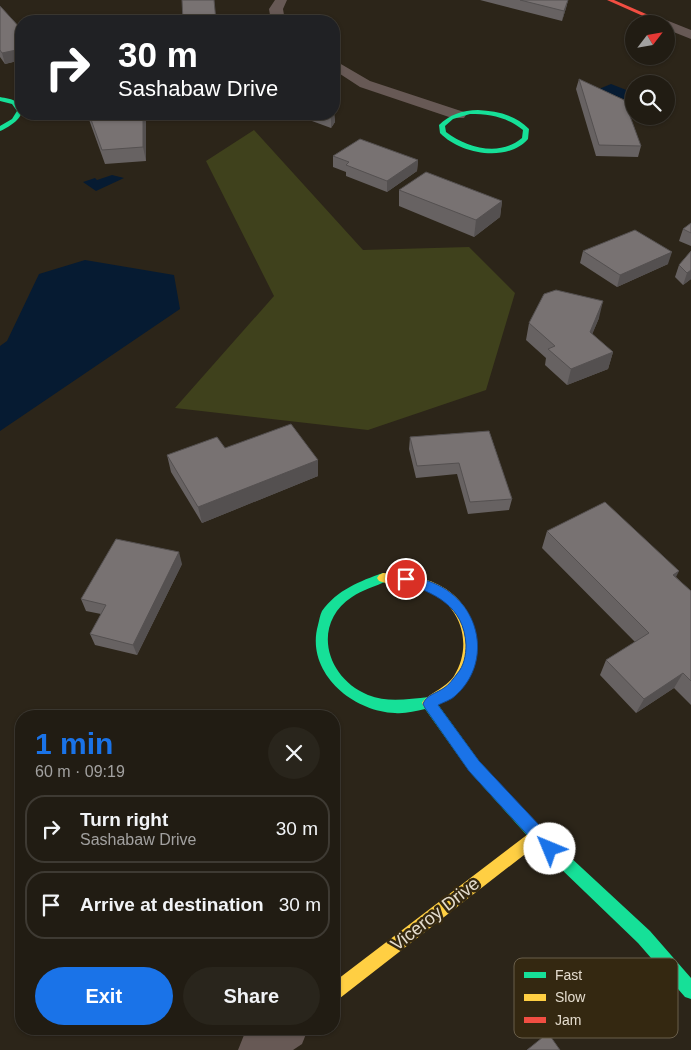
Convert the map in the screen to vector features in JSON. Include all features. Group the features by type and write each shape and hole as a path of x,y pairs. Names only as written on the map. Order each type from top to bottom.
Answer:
{"street":[{"path":"277,15 276,9 281,0"},
{"path":"610,0 645,15"},
{"path":"675,28 691,35"},
{"path":"340,68 365,84 458,115 484,112 510,117 526,128 528,135 524,141 504,150 488,152 463,148 445,137 442,131 443,125 458,115"},
{"path":"0,99 15,104"},
{"path":"0,128 15,120"},
{"path":"383,578 406,579 435,589 448,597 463,613 471,633 472,654 465,675 450,692 429,704 403,709 375,706 351,695 332,677 322,656 320,634 326,614 340,596 360,584 383,578"},
{"path":"429,704 474,766 537,836 644,938 662,958"},
{"name":"Viceroy Drive","path":"340,987 537,836"},
{"path":"678,976 691,991"},
{"path":"259,1050 279,1035"}],"green space":[{"path":"254,130 363,250 469,247 515,293 486,390 368,430 175,408 274,296 206,161"}],"water":[{"path":"611,84 625,89 625,100 599,89"},
{"path":"112,175 124,178 96,191 83,182 95,178 97,180"},
{"path":"85,260 174,275 180,309 0,431 0,346 7,341 39,274"}],"building":[{"path":"182,0 214,0 215,15 183,15"},
{"path":"520,0 568,0 564,11"},
{"path":"0,6 15,22 15,50 2,53 0,50"},
{"path":"579,79 624,100 625,125 633,125 641,146 599,145"},
{"path":"91,120 143,120 143,147 102,150"},
{"path":"360,139 418,160 387,181 346,165 349,162 333,156"},
{"path":"426,172 502,201 476,220 399,190"},
{"path":"691,223 691,233 683,229"},
{"path":"635,230 672,252 620,275 583,251"},
{"path":"691,251 691,270 687,273 679,265"},
{"path":"556,290 603,301 590,332 613,352 571,369 548,349 555,346 529,323 544,294"},
{"path":"291,424 318,460 198,507 167,455 217,437 225,448"},
{"path":"489,431 512,499 470,502 459,463 417,466 410,437"},
{"path":"605,502 679,571 673,575 691,591 691,681 683,673 644,699 606,660 649,633 547,531"},
{"path":"116,539 179,552 133,645 90,634 106,605 81,599"},
{"path":"542,1038 552,1038 560,1050 527,1050"}],"traffic: fast":[{"path":"0,99 15,104"},
{"path":"470,112 493,113 507,117 526,129 525,139 518,146 508,150 497,151 472,148 451,139 443,133 442,125 451,118 470,112"},
{"path":"0,129 15,120"},
{"path":"383,578 347,593 327,614 320,638 325,663 341,684 364,700 394,707 429,703"},
{"path":"429,704 474,766 537,836 644,937 662,958"},
{"path":"678,976 691,991"}],"traffic: slow":[{"path":"383,578 414,581 435,589 456,605 465,619 470,635 470,652 465,668 457,682 445,694 429,703"},
{"path":"340,987 537,836"}],"traffic: jam":[{"path":"610,0 645,15"}],"route":[{"path":"406,579 428,585 448,597 463,613 471,633 472,654 465,675 450,692 429,704 474,766 550,849"}]}
